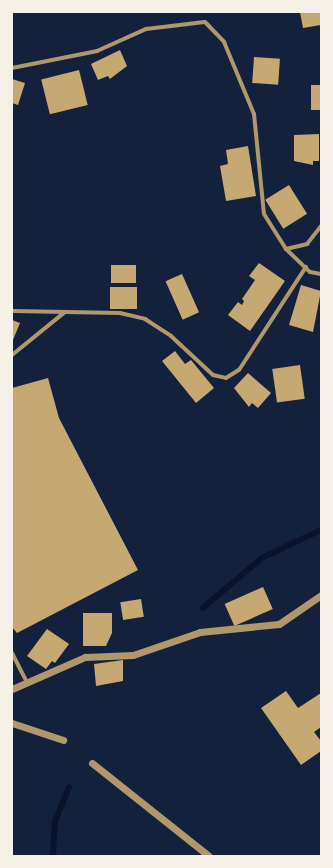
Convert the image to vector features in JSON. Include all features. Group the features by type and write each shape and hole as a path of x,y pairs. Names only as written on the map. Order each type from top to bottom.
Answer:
{"street":[{"path":"12,68 97,51 146,29 205,22 224,42 254,114 264,214 286,249 306,267 321,274"},
{"path":"286,249 307,244 321,226"},
{"path":"12,311 120,313 145,319 171,336 213,375 226,378 239,370 306,267"},
{"path":"12,355 65,312"},
{"path":"12,689 85,656 133,654 200,632 279,624 321,595"},
{"path":"12,654 27,682"},
{"path":"12,723 63,740"},
{"path":"92,763 209,856"}],"building":[{"path":"300,12 321,12 321,25 303,28"},
{"path":"120,50 127,66 110,79 108,76 98,80 91,64"},
{"path":"254,57 280,59 278,85 252,83"},
{"path":"79,70 88,105 50,114 41,79"},
{"path":"12,79 25,83 18,105 12,103"},
{"path":"311,85 321,85 321,110 311,110"},
{"path":"319,134 319,161 313,161 313,165 294,161 294,135"},
{"path":"248,146 256,196 226,201 220,166 228,164 226,150"},
{"path":"289,185 307,214 283,229 265,200"},
{"path":"259,263 285,281 250,331 228,315 238,302 242,305 244,301 242,299 255,280 249,276"},
{"path":"111,265 136,265 136,283 111,283"},
{"path":"182,274 199,312 183,320 166,281"},
{"path":"301,285 321,291 313,332 289,325"},
{"path":"110,287 137,287 137,309 110,309"},
{"path":"12,320 20,323 13,340 12,339"},
{"path":"175,351 185,364 191,360 214,388 196,403 162,361"},
{"path":"300,365 305,399 277,403 272,369"},
{"path":"248,373 271,393 258,408 252,403 249,407 234,388"},
{"path":"48,378 59,418 138,570 17,633 12,627 12,388"},
{"path":"263,587 273,609 234,626 225,604"},
{"path":"141,599 144,617 123,620 120,602"},
{"path":"83,613 112,613 112,633 106,646 83,646"},
{"path":"47,629 69,644 55,663 52,661 46,669 27,656"},
{"path":"123,660 123,681 96,686 94,664"},
{"path":"286,691 298,708 321,693 321,727 314,732 321,741 321,751 301,765 261,708"}],"waterway":[{"path":"203,608 262,558 321,530"},
{"path":"53,856 55,822 69,788"}]}
